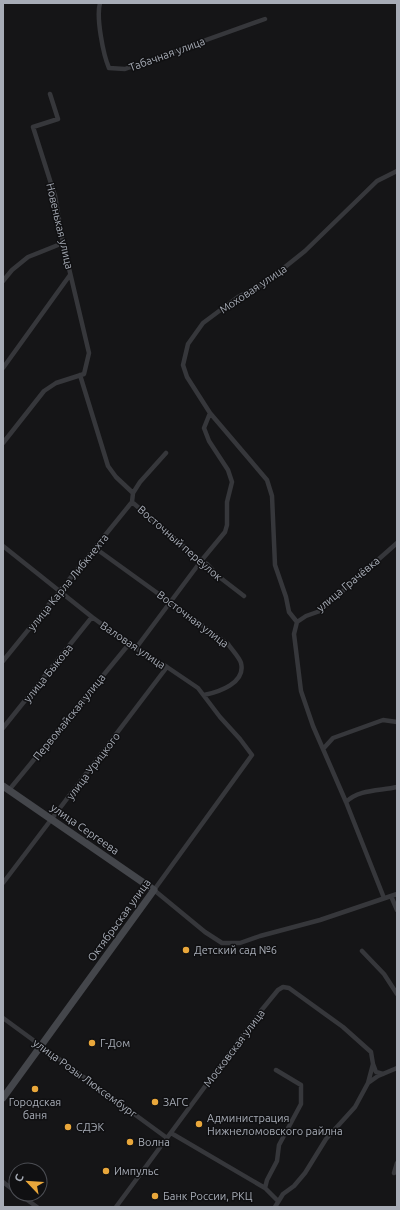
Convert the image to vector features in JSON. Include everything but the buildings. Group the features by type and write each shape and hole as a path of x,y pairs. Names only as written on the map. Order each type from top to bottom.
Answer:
{"main road":[{"name":"улица Сергеева","path":"6,788 154,890"},
{"name":"Октябрьская улица","path":"3,1098 154,890"}],"street":[{"name":"Табачная улица","path":"100,3 98,19 106,61 109,68 125,69 265,19"},
{"name":"Новенькая улица","path":"50,94 58,119 33,127 55,196 63,243 89,353 84,374 80,375"},
{"name":"Моховая улица","path":"297,622 289,612 286,597 275,565 272,496 268,480 210,413 187,377 183,364 188,344 203,323 238,297 265,282 299,256 377,181 397,171"},
{"path":"3,281 12,270 28,256 63,243"},
{"path":"3,368 70,275"},
{"path":"3,443 44,391 56,383 80,375"},
{"name":"Восточный переулок","path":"80,375 108,466 116,477 133,493 132,502 201,561 207,564 218,576 244,596"},
{"path":"136,648 201,561 225,532 227,525 226,502 232,482 228,470 209,441 204,428 210,413"},
{"path":"133,493 140,482 166,453"},
{"name":"улица Карла Либкнехта","path":"3,661 132,502"},
{"name":"улица Грачёвка","path":"297,622 306,616 320,611 397,543"},
{"name":"Валовая улица","path":"3,546 92,617 129,644 198,688 252,755"},
{"name":"Восточная улица","path":"95,548 228,644 241,662 241,669 237,678 232,685 215,693 204,695"},
{"name":"улица Быкова","path":"3,728 92,617"},
{"path":"297,622 294,634 301,691 313,726 346,802 384,898"},
{"name":"Первомайская улица","path":"6,788 129,644"},
{"name":"улица Урицкого","path":"3,883 166,667"},
{"path":"323,749 333,738 383,720 397,722"},
{"name":"Октябрьская улица","path":"154,890 252,755"},
{"path":"346,802 352,796 397,787"},
{"path":"154,890 205,932 222,943 240,943 260,936 320,920 397,894"},
{"path":"391,896 397,910"},
{"path":"362,951 384,974 397,994"},
{"name":"Московская улица","path":"116,1207 260,1012 278,990 283,987 289,988 343,1027 361,1042 371,1052 373,1064"},
{"name":"улица Розы Люксембург","path":"3,1018 167,1138"},
{"path":"373,1064 376,1072 383,1074"},
{"path":"275,1207 283,1194 294,1186 305,1174 326,1139 355,1107 368,1083 373,1064"},
{"path":"368,1083 373,1079 397,1068"},
{"path":"265,1188 267,1180 278,1161 279,1145 301,1104 301,1085 276,1070"},
{"path":"171,1133 265,1188 278,1201"},
{"path":"394,1173 397,1163"}],"place":[{"name":"Детский сад №6","path":"186,950"},
{"name":"Г-Дом","path":"92,1043"},
{"name":"Городская баня","path":"35,1089"},
{"name":"ЗАГС","path":"155,1102"},
{"name":"Администрация Нижнеломовского райлна","path":"199,1124"},
{"name":"СДЭК","path":"68,1127"},
{"name":"Волна","path":"130,1142"},
{"name":"Импульс","path":"106,1171"},
{"name":"Банк России, РКЦ","path":"155,1196"}]}
